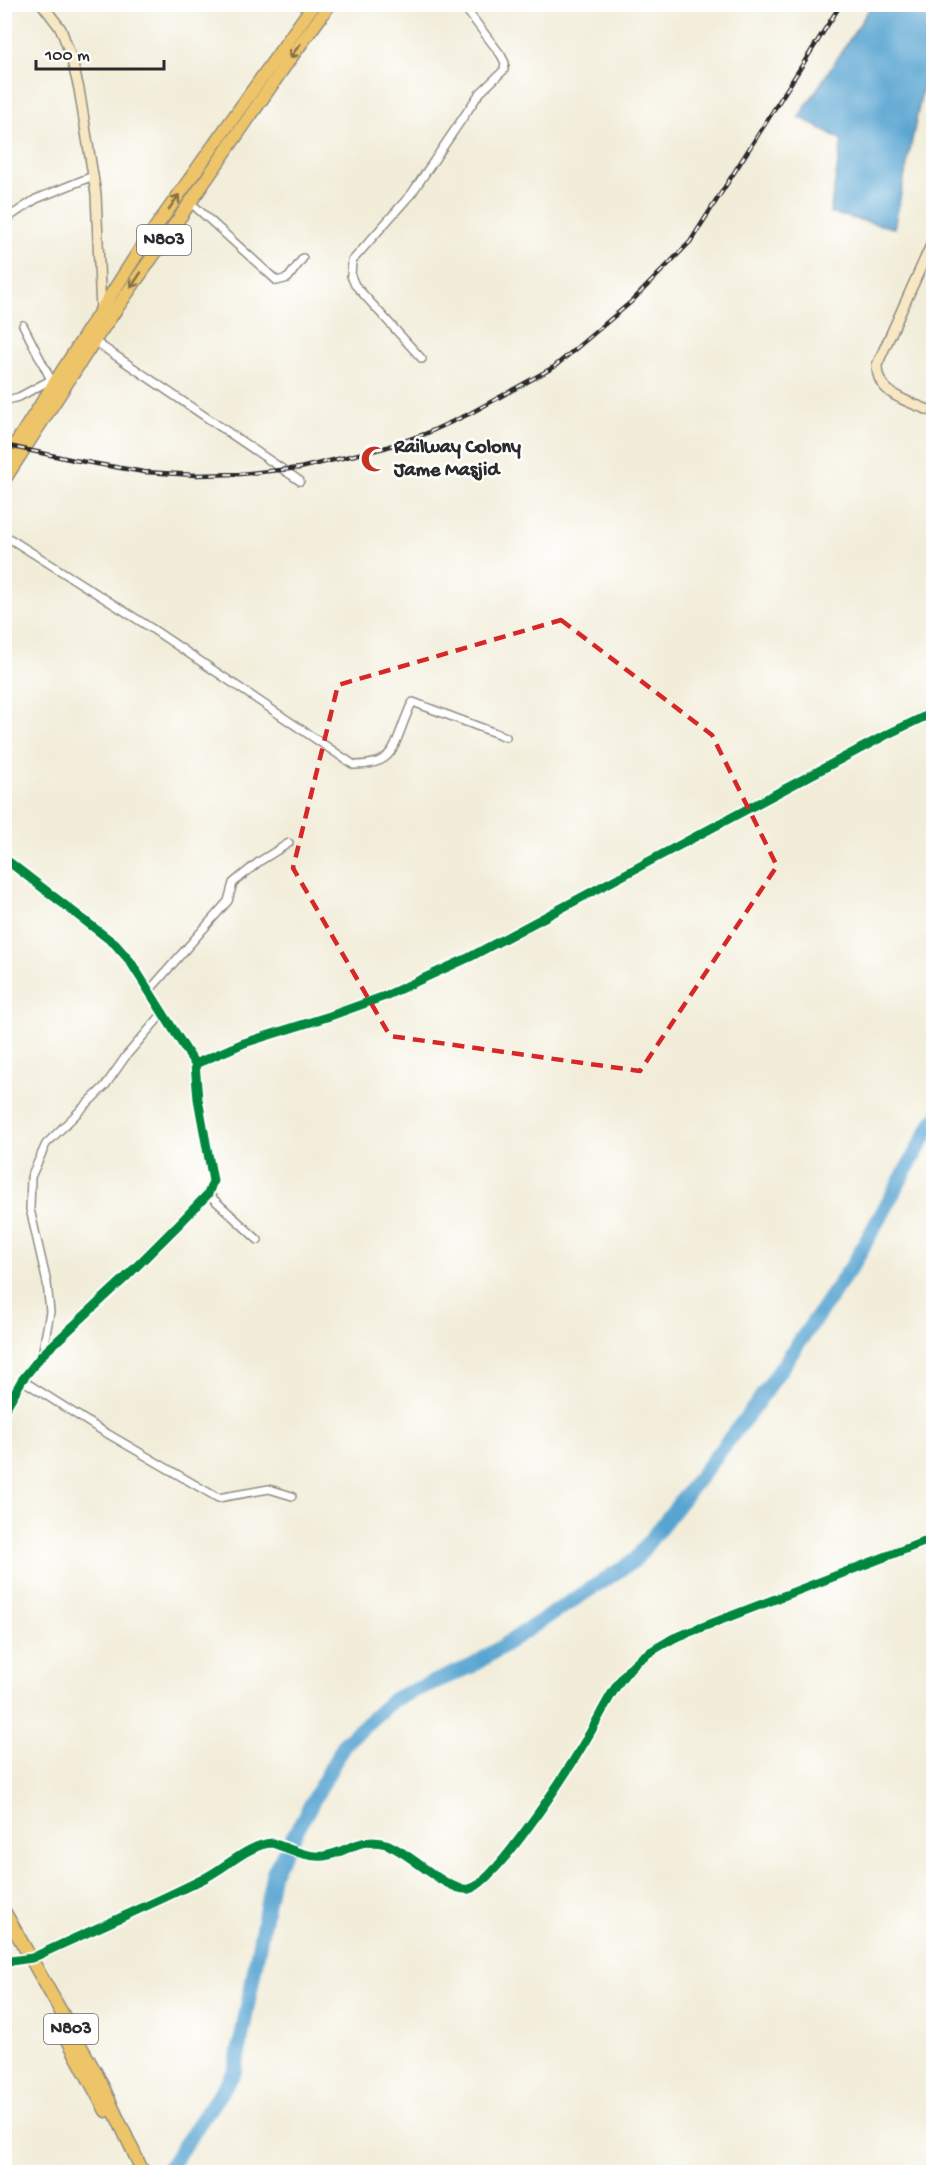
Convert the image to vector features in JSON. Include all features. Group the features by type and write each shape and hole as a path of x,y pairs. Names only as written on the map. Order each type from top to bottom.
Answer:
{"highway":[{"name":"N803","path":"4,480 94,341 141,248 314,4"},
{"name":"N803","path":"4,462 56,377 106,315 190,202 330,4"},
{"path":"192,175 203,183"},
{"name":"N803","path":"4,1911 119,2136 131,2149 143,2172"},
{"name":"N803","path":"4,1927 28,1958"}],"street":[{"path":"42,4 61,29 79,89 93,176 106,315"},
{"path":"422,359 355,285 350,268 352,261 412,194 479,94 504,70 506,63 501,55 462,4"},
{"path":"6,219 36,199 93,176"},
{"path":"190,202 277,281 288,278 303,258"},
{"path":"933,231 931,245 877,365 879,382 889,392 933,412"},
{"path":"4,401 19,397 56,377 23,325"},
{"path":"94,341 300,481"},
{"path":"4,535 151,628 354,765 372,765 385,760 393,752 411,704 414,702 506,737"},
{"path":"195,1064 244,1042 330,1016 385,996 470,957 933,712"},
{"path":"149,991 228,901 233,883 260,861 289,843"},
{"path":"4,858 115,944 130,961 195,1064 198,1099 213,1181 208,1194 125,1278 42,1355 22,1380 4,1411"},
{"path":"42,1355 50,1312 47,1283 30,1209 31,1177 46,1144 105,1086 126,1056 163,1013"},
{"path":"208,1194 258,1240"},
{"path":"22,1380 96,1427 218,1498 269,1489 292,1496"},
{"path":"4,1962 28,1958 206,1878 257,1847 272,1843 312,1856 331,1855 365,1842 386,1844 452,1886 469,1889 483,1882 540,1808 583,1744 626,1672 644,1656 674,1638 933,1538"}],"highlighted area":[{"path":"561,620 712,735 777,866 640,1071 390,1036 293,868 338,685"}],"water":[{"path":"872,5 933,5 933,38 894,228 830,213 842,140 799,117"}],"waterway":[{"path":"166,2172 235,2071 273,1873 345,1743 394,1699 472,1666 635,1560 755,1406 854,1263 934,1120"}],"railway":[{"path":"4,445 144,472 196,475 240,474 300,468 384,448 425,434 469,414 554,367 631,302 690,242 841,4"}],"cycle path":[{"path":"195,1064 244,1043 385,996 470,957 886,735 934,712"},
{"path":"4,858 115,944 130,961 195,1064 198,1099 213,1181 208,1194 179,1224 42,1355 22,1380 4,1411"},
{"path":"4,1962 32,1958 203,1879 263,1844 272,1843 304,1854 318,1856 332,1854 360,1843 386,1844 396,1848 450,1884 469,1889 481,1883 495,1868 548,1800 576,1757 614,1689 631,1667 642,1658 674,1638 934,1538"}],"place":[{"name":"Railway Colony Jame Masjid","path":"374,459"}]}
